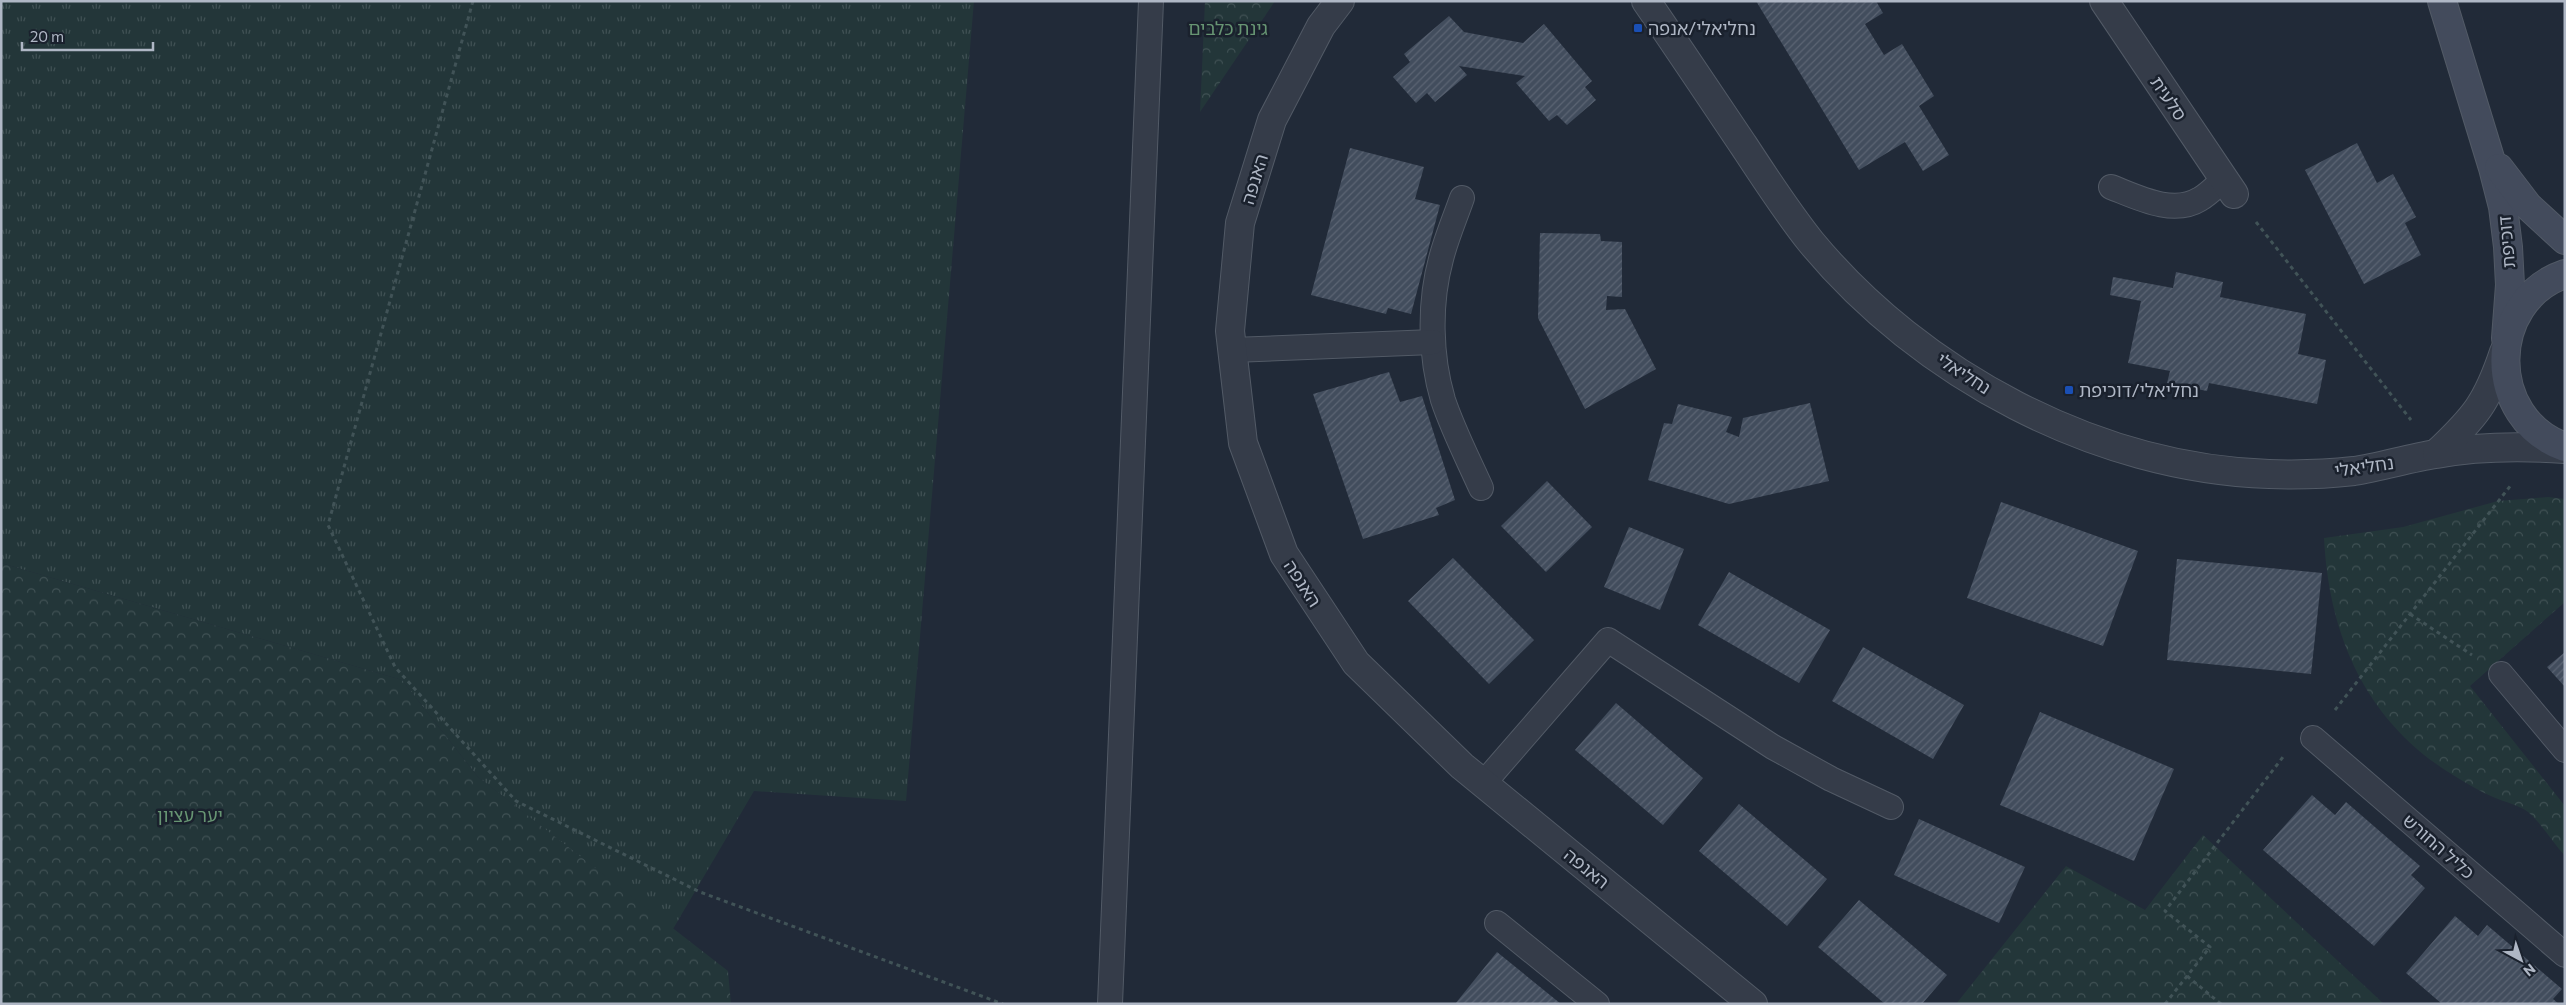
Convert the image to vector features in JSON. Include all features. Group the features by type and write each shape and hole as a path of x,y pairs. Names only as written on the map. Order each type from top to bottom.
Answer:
{"street":[{"name":"האנפה","path":"1340,1 1321,26 1272,120 1240,222 1230,331 1243,443 1284,554 1356,663 1462,766 1753,1004"},
{"name":"נחליאלי","path":"1646,1 1773,190 1812,242 1858,292 1912,339 1974,382 2040,417 2112,446 2189,465 2269,474 2352,471 2437,454 2505,446 2565,448"},
{"name":"סלעית","path":"2104,1 2229,187"},
{"name":"דוכיפת","path":"2442,1 2503,207 2510,285 2505,345 2506,380 2517,408 2536,431 2565,448"},
{"name":"דוכיפת","path":"2487,148 2516,193 2565,240"},
{"path":"2437,454 2470,422 2484,403 2518,312 2526,300 2549,281 2565,274"}],"lane":[{"path":"1110,1004 1151,1"},
{"path":"2110,187 2155,203 2177,206 2199,200 2229,187"},
{"path":"1462,198 1439,268 1435,287 1433,342 1443,398 1453,426 1481,488"},
{"path":"1232,350 1433,342"},
{"path":"1483,784 1608,640 1773,747 1831,779 1891,807"},
{"path":"2502,674 2565,750"},
{"name":"כליל החורש","path":"2313,738 2565,955"},
{"path":"1497,923 1597,1004"}],"path":[{"path":"473,1 328,525 395,668 516,801 700,892 1004,1004"},
{"path":"2229,187 2437,454"},
{"path":"2410,614 2502,674"},
{"path":"2188,976 2221,1004"}],"green space":[{"path":"1,1 974,1 906,801 754,791 673,929 478,777 402,680 1,563"},
{"name":"גינת כלבים","path":"1205,1 1275,1 1200,112"},
{"path":"2548,497 2565,499 2565,602 2470,686 2565,806 2565,856 2528,812 2473,787 2423,754 2397,729 2375,703 2358,673 2344,642 2334,609 2327,574 2324,538 2403,527 2498,501"},
{"name":"יער עציון","path":"1,563 402,680 478,777 728,971 731,1004 1,1004"},
{"path":"2203,835 2384,1004 1956,1004 2066,866 2145,910"}],"building":[{"path":"1756,1 1876,1 1883,13 1865,24 1884,55 1902,44 1934,96 1919,106 1949,155 1923,171 1905,142 1859,170"},
{"path":"1449,16 1464,32 1523,43 1544,24 1592,81 1585,87 1596,100 1567,125 1557,115 1549,121 1516,83 1525,76 1459,66 1467,75 1435,102 1427,93 1416,103 1393,77 1410,62 1404,54"},
{"path":"2357,143 2377,183 2393,174 2416,217 2405,223 2421,255 2364,284 2305,170"},
{"path":"1350,148 1424,167 1415,199 1440,205 1411,314 1388,308 1386,314 1311,295"},
{"path":"1540,233 1600,234 1601,241 1622,242 1622,297 1607,296 1606,310 1625,309 1656,369 1585,409 1538,318"},
{"path":"2176,272 2223,282 2220,297 2306,314 2298,354 2326,360 2317,404 2209,383 2207,391 2167,383 2170,371 2128,363 2141,301 2110,295 2113,277 2173,288"},
{"path":"1389,372 1400,402 1422,396 1455,500 1436,508 1439,515 1363,539 1313,394"},
{"path":"1810,403 1829,481 1729,504 1648,480 1664,423 1672,424 1678,404 1732,417 1726,432 1739,437 1743,418"},
{"path":"1547,481 1592,527 1546,572 1501,526"},
{"path":"2001,502 2138,551 2103,646 1967,598"},
{"path":"1629,527 1684,549 1660,610 1604,587"},
{"path":"1453,558 1534,640 1489,684 1408,601"},
{"path":"2177,559 2322,573 2311,674 2167,660"},
{"path":"1729,572 1830,630 1799,683 1698,625"},
{"path":"1863,647 1964,705 1933,759 1832,701"},
{"path":"2565,652 2565,687 2547,667"},
{"path":"1616,703 1703,778 1663,825 1575,750"},
{"path":"2040,712 2174,769 2134,861 2000,805"},
{"path":"2312,795 2335,815 2346,802 2420,866 2411,875 2425,888 2374,946 2263,850"},
{"path":"1739,804 1827,879 1787,926 1699,851"},
{"path":"1919,819 2025,867 1999,923 1894,875"},
{"path":"1859,900 1947,975 1922,1004 1885,1004 1818,947"},
{"path":"2455,916 2478,936 2487,925 2562,989 2553,999 2559,1004 2442,1004 2406,973"},
{"path":"1497,952 1561,1004 1455,1004"}],"place":[{"name":"נחליאלי/אנפה","path":"1638,28"},
{"name":"נחליאלי/דוכיפת","path":"2069,390"}]}
